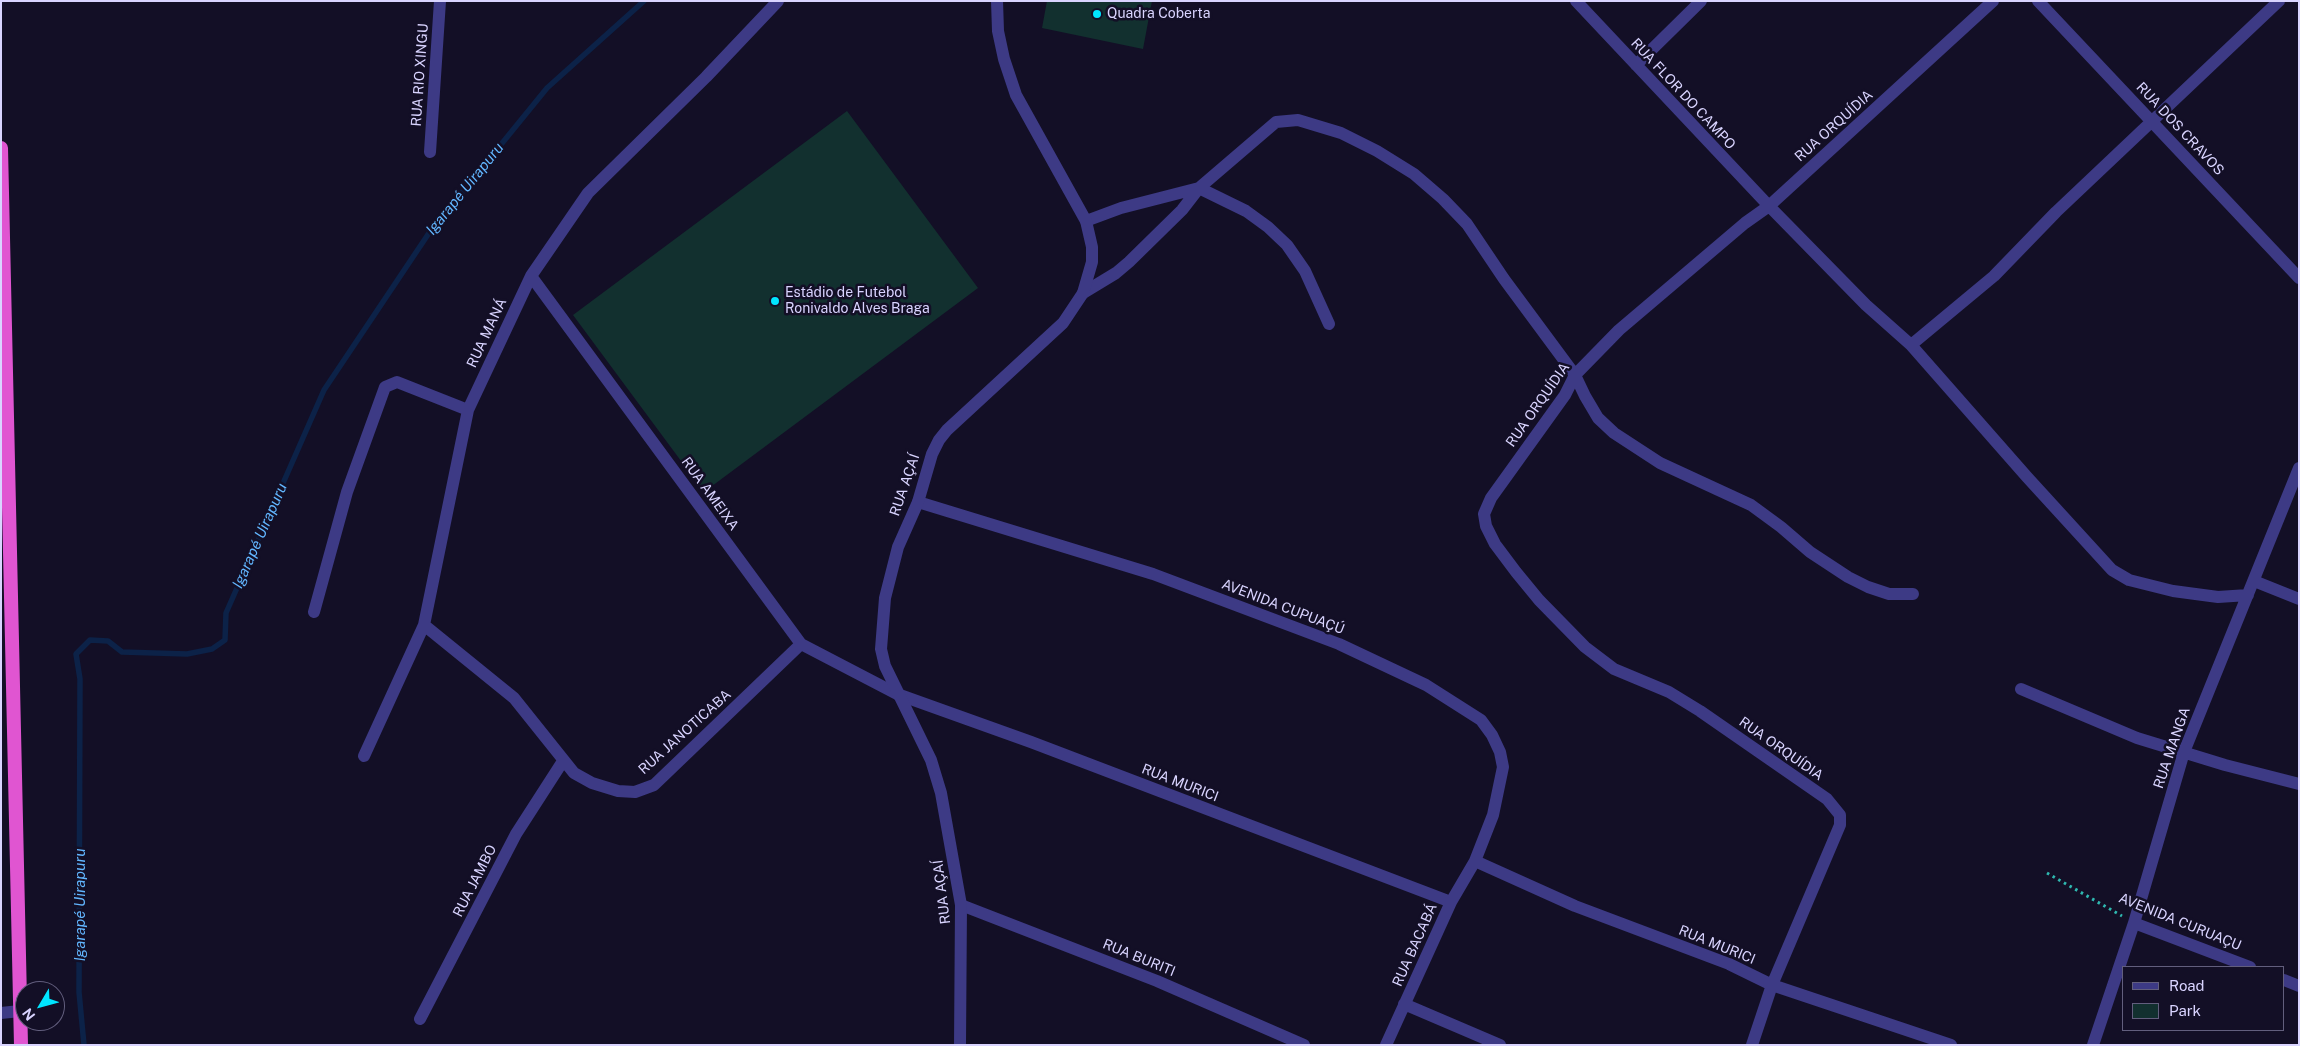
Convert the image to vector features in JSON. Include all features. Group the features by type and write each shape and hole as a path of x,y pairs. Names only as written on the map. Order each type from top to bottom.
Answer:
{"highway":[{"path":"1,148 6,652 19,981"},
{"path":"21,1031 21,1045"}],"street":[{"name":"RUA RIO XINGU","path":"430,152 440,1"},
{"name":"RUA MANÁ","path":"364,756 424,625 468,410 531,276 588,193 706,78 778,1"},
{"name":"RUA AÇAÍ","path":"960,1045 961,905 941,793 931,760 897,694 885,666 881,649 885,598 898,547 918,502 932,454 947,430 1063,323 1083,293 1092,262 1092,247 1086,221 1016,95 1004,59 998,31 998,1"},
{"name":"RUA FLOR DO CAMPO","path":"1576,1 1769,206 1866,305 1911,346 2112,570 2129,580 2173,591 2218,597 2248,595"},
{"path":"1636,65 1701,1"},
{"name":"RUA ORQUÍDIA","path":"1772,985 1840,825 1840,815 1827,799 1686,703 1668,692 1614,669 1584,647 1539,600 1495,544 1486,526 1484,514 1491,498 1565,395 1576,375 1618,330 1745,223 1769,206 1993,1"},
{"name":"RUA DOS CRAVOS","path":"2038,1 2296,270"},
{"path":"1911,346 1994,276 2056,212 2279,1"},
{"path":"1083,293 1129,262 1182,210 1199,188 1276,122 1298,120 1348,136 1414,174 1443,199 1467,224 1504,279 1576,375 1585,396 1598,418 1632,447 1660,463 1751,505 1782,527 1810,552 1848,577 1868,587 1889,594 1913,594"},
{"path":"1086,221 1121,208 1199,188 1246,211 1268,227 1287,246 1305,271 1329,324"},
{"name":"RUA AMEIXA","path":"531,276 801,644 897,694"},
{"path":"314,612 347,492 385,387 397,382 468,410"},
{"name":"RUA MANGA","path":"2093,1045 2134,923 2184,752 2299,468"},
{"name":"AVENIDA CUPUAÇÚ","path":"918,502 1153,574 1339,644 1426,685 1481,720 1492,735 1500,752 1503,767 1501,785 1493,815 1475,861"},
{"path":"2254,581 2299,599"},
{"name":"RUA JANOTICABA","path":"424,625 514,698 574,773 592,782 618,791 635,792 654,785 801,644"},
{"path":"2021,689 2137,738 2299,784"},
{"name":"RUA MURICI","path":"897,694 1030,742 1451,902"},
{"name":"RUA JAMBO","path":"420,1019 516,834 563,761"},
{"name":"RUA MURICI","path":"1475,861 1575,906 1729,964 1772,985 1951,1045"},
{"name":"RUA BACABÁ","path":"1386,1045 1451,902 1475,861"},
{"name":"RUA BURITI","path":"961,905 1157,981 1304,1045"},
{"name":"AVENIDA CURUAÇU","path":"2134,923 2247,966"},
{"path":"2285,980 2299,986"},
{"path":"1752,1045 1772,985"},
{"path":"1404,1004 1500,1045"},
{"path":"1,1013 15,1012"}],"path":[{"name":"AVENIDA CURUAÇU","path":"2047,873 2134,923"}],"green space":[{"name":"Quadra Coberta","path":"1047,1 1152,1 1143,49 1042,28"},
{"name":"Estádio de Futebol Ronivaldo Alves Braga","path":"847,111 978,288 704,492 573,315"}],"waterway":[{"name":"Igarapé Uirapuru","path":"84,1045 79,992 80,679 76,654 90,640 108,641 122,652 187,654 212,649 225,640 226,613 324,390 429,233 547,88 644,1"}],"place":[{"name":"Quadra Coberta","path":"1097,14"},
{"name":"Estádio de Futebol Ronivaldo Alves Braga","path":"775,301"}]}
